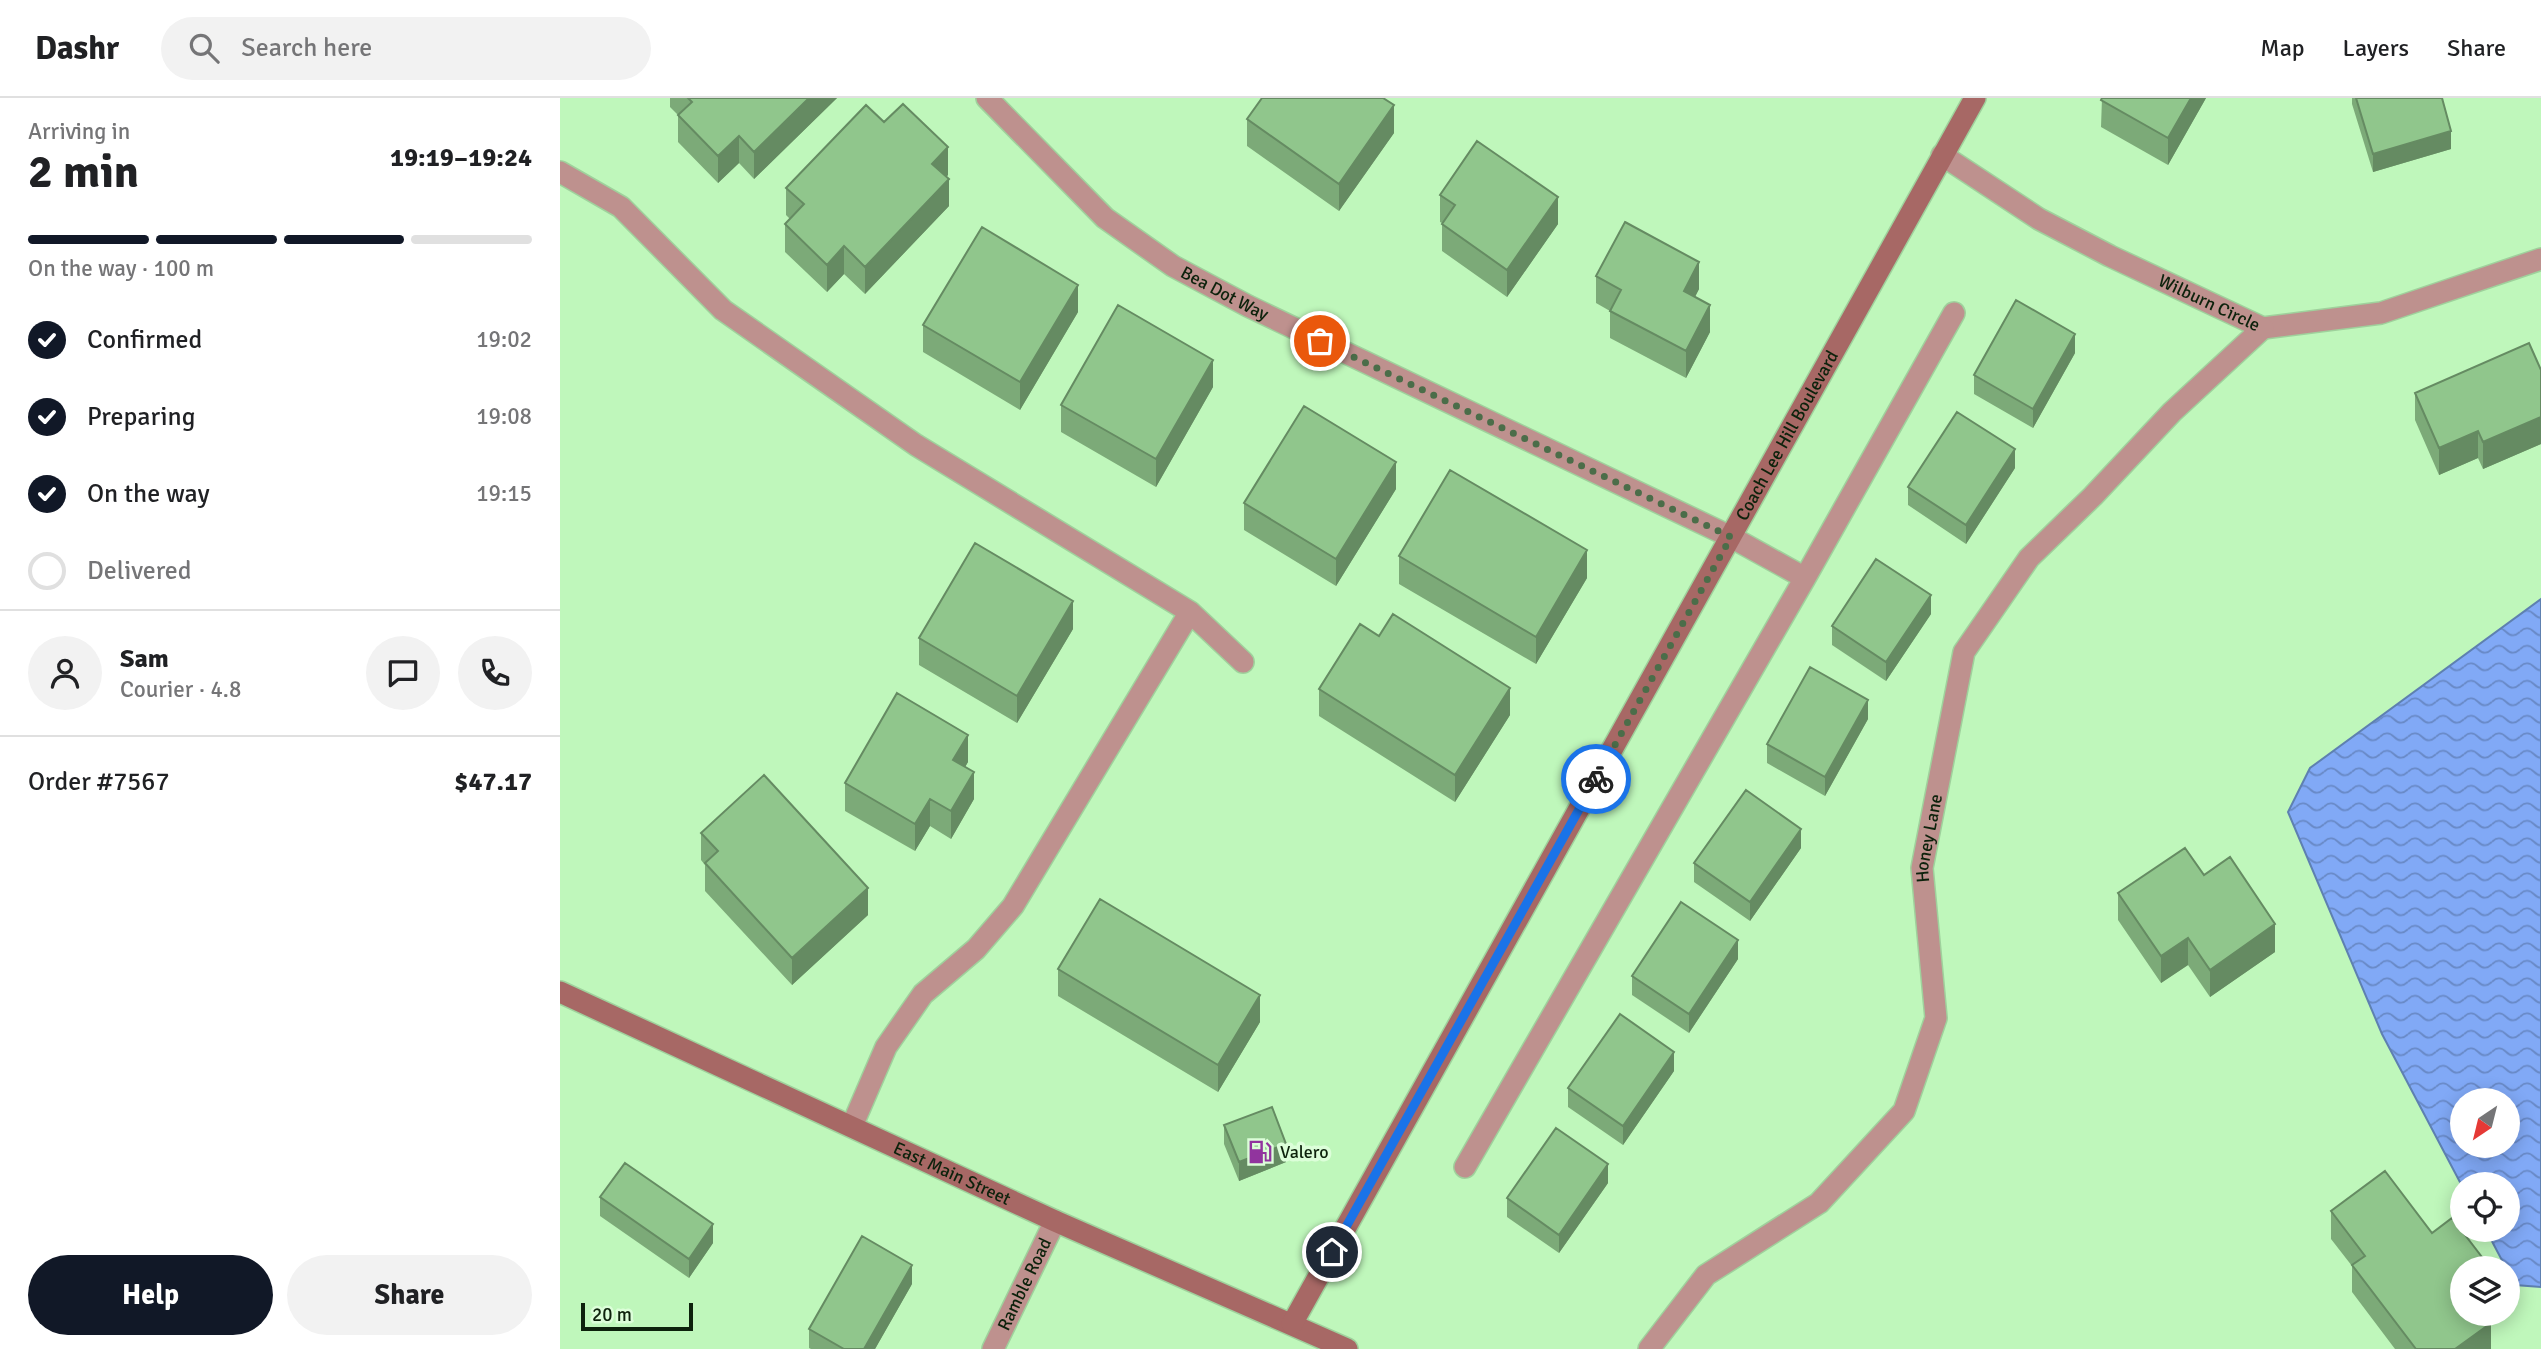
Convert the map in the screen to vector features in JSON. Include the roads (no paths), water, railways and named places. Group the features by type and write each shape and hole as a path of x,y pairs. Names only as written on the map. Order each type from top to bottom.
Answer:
{"street":[{"name":"Bea Dot Way","path":"987,98 1105,218 1173,266 1248,306 1731,537 1805,578"},
{"name":"Coach Lee Hill Boulevard","path":"1292,1324 1975,98"},
{"name":"Wilburn Circle","path":"1942,155 2039,219 2110,257 2263,328 2381,313 2541,259"},
{"path":"560,172 621,207 723,310 916,445 1190,612 1243,662"},
{"path":"1465,1167 1805,578 1954,313"},
{"name":"Honey Lane","path":"1649,1349 1706,1275 1819,1203 1904,1111 1936,1018 1922,869 1964,652 2029,558 2093,496 2172,412 2263,328"},
{"path":"852,1126 886,1047 923,994 976,949 1013,906 1190,612"},
{"name":"East Main Street","path":"560,992 1055,1221 1347,1349"},
{"name":"Ramble Road","path":"993,1349 1055,1221"}],"water":[{"path":"2541,599 2541,1287 2520,1285 2520,1256 2500,1256 2492,1242 2520,1242 2520,1172 2455,1172 2382,1034 2288,812 2310,768"}],"place":[{"name":"Valero","path":"1260,1152"}]}
